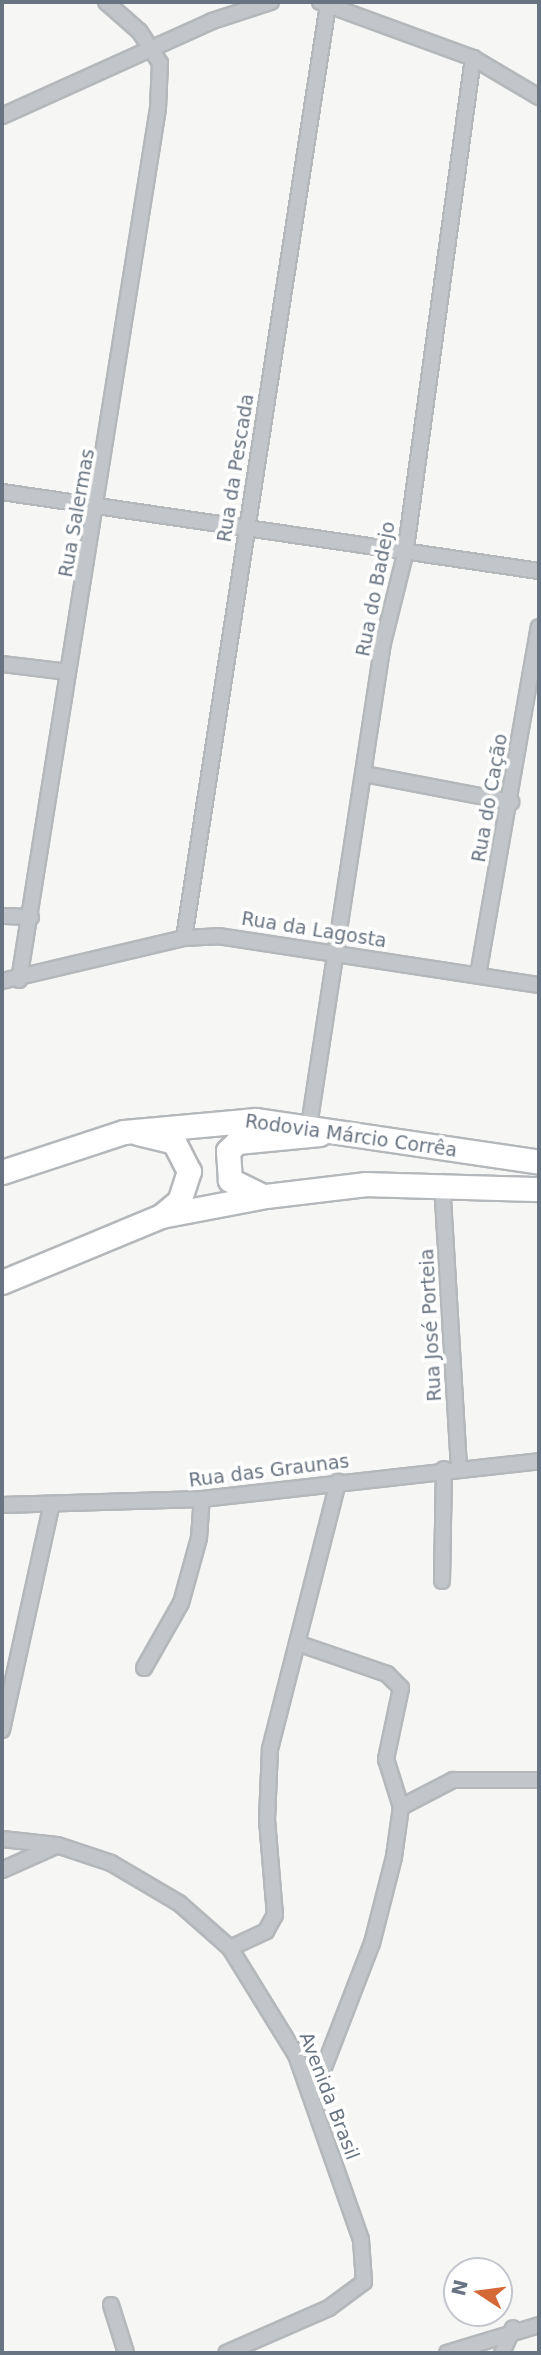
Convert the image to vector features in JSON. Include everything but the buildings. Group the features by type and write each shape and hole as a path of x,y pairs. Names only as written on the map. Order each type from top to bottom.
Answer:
{"highway":[{"name":"Rodovia Márcio Corrêa","path":"2,1172 124,1132 256,1119 539,1162"},
{"path":"266,1196 229,1181 228,1150 237,1142 301,1139 337,1130"},
{"path":"124,1132 159,1135 184,1155 187,1187 161,1216"},
{"name":"Rodovia Márcio Corrêa","path":"2,1282 161,1216 266,1196 442,1182 539,1189"}],"street":[{"path":"106,2 154,52"},
{"path":"2,116 154,52 212,21 271,2"},
{"path":"323,4 473,58 539,97"},
{"name":"Rua da Pescada","path":"184,938 323,4"},
{"name":"Rua Salermas","path":"19,980 68,672 100,505 158,108 160,63 154,52"},
{"name":"Rua do Badejo","path":"309,1126 363,774 405,555 473,58"},
{"path":"2,492 100,505 246,532 539,571"},
{"name":"Rua do Cação","path":"478,975 511,802 539,627"},
{"path":"2,664 68,672"},
{"path":"363,774 511,802"},
{"path":"2,916 31,917"},
{"name":"Rua da Lagosta","path":"2,981 19,980 184,938 252,938 539,985"},
{"name":"Rua José Porteia","path":"442,1182 451,1468 442,1581"},
{"name":"Rua das Graunas","path":"2,1506 51,1508 202,1499 451,1468 539,1461"},
{"path":"230,1948 266,1931 275,1915 266,1781 297,1643 338,1482"},
{"path":"144,1668 181,1603 199,1538 202,1499"},
{"path":"2,1730 51,1508"},
{"path":"297,1643 387,1674 401,1694 385,1768 401,1807 372,1943 313,2096"},
{"path":"401,1807 453,1780 539,1780"},
{"name":"Avenida Brasil","path":"2,1839 57,1845 147,1882 230,1948 278,2018 313,2096 365,2252 364,2282 329,2308 226,2353"},
{"path":"2,1870 57,1845"},
{"path":"111,2305 126,2353"},
{"path":"447,2353 513,2328 539,2325"},
{"path":"502,2353 513,2328"}]}
